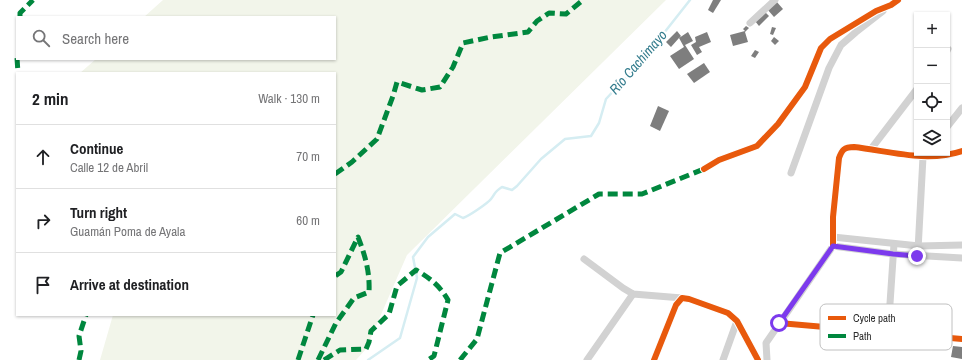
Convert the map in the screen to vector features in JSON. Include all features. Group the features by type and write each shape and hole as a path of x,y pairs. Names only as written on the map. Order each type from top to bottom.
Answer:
{"street":[{"path":"750,23 775,0"},
{"path":"791,173 829,68 841,44 898,0"},
{"path":"704,169 719,160 757,146 778,124 805,87 821,48 830,39 876,10 891,5"},
{"path":"871,149 914,93"},
{"path":"950,123 962,108"},
{"path":"767,360 766,343 833,246 839,158 842,150 847,147 914,154"},
{"path":"950,153 962,151"},
{"path":"917,256 919,246 924,156"},
{"path":"833,237 919,246 962,246"},
{"path":"890,304 894,244"},
{"path":"833,246 893,254 962,258"},
{"path":"584,259 633,294 689,299 728,313 737,321 758,360"},
{"path":"587,360 633,294"},
{"path":"654,360 676,305 682,298"},
{"path":"723,360 737,321"},
{"path":"779,323 820,327"},
{"path":"952,338 962,339"}],"shaded area":[{"path":"163,0 666,0 407,255 366,349 356,360 100,360 113,316 336,316 336,72 81,72 95,60 336,60 336,16 145,16"}],"building":[{"path":"713,0 721,0 713,13 708,10"},
{"path":"776,1 783,9 774,17 767,9"},
{"path":"764,11 769,16 759,26 755,21"},
{"path":"746,26 749,28 745,32 748,42 733,46 730,35 745,31 743,29"},
{"path":"772,27 776,28 773,35 770,34"},
{"path":"677,31 681,36 671,47 666,42"},
{"path":"688,32 693,41 685,45 694,59 679,69 670,56 684,47 679,38"},
{"path":"707,32 711,42 699,47 702,52 697,55 691,45 696,42 695,37"},
{"path":"774,37 779,41 775,45 771,41"},
{"path":"755,50 759,52 755,58 751,56"},
{"path":"704,63 710,72 694,83 687,74"},
{"path":"658,106 669,111 660,131 650,126"},
{"path":"953,346 962,347 962,359 951,357"}],"waterway":[{"name":"Río Cachimayo","path":"368,360 400,338 417,278 413,257 428,237 455,214 463,218 478,209 489,201 502,187 512,190 541,159 565,139 591,136 599,123 606,99 645,57 690,0"}],"marked path":[{"path":"20,16 20,13 33,0"},
{"path":"336,173 352,162 377,139 397,82 422,90 440,87 453,67 463,43 491,37 528,32 537,21 549,13 566,14 583,0"},
{"path":"17,60 18,72"},
{"path":"460,360 477,339 500,253 599,194 642,194 704,169"},
{"path":"318,360 336,323 354,298 369,292 369,278 363,250 358,237 341,272 336,275"},
{"path":"324,360 340,350 366,349 371,331 389,314 397,286 416,270 434,283 448,300 434,356 428,360"},
{"path":"79,360 81,351 79,336 86,316"},
{"path":"298,360 313,316"}],"cycle path":[{"path":"704,169 719,160 757,146 778,124 805,87 821,48 830,39 876,11 891,5 898,0"},
{"path":"833,246 833,217 839,158 844,150 854,147 922,156 935,156 962,151"},
{"path":"654,360 676,305 682,298 689,299 728,313 737,321 758,360"},
{"path":"779,323 820,327"},
{"path":"952,338 962,339"}],"route":[{"path":"779,323 833,246 917,256"}]}
